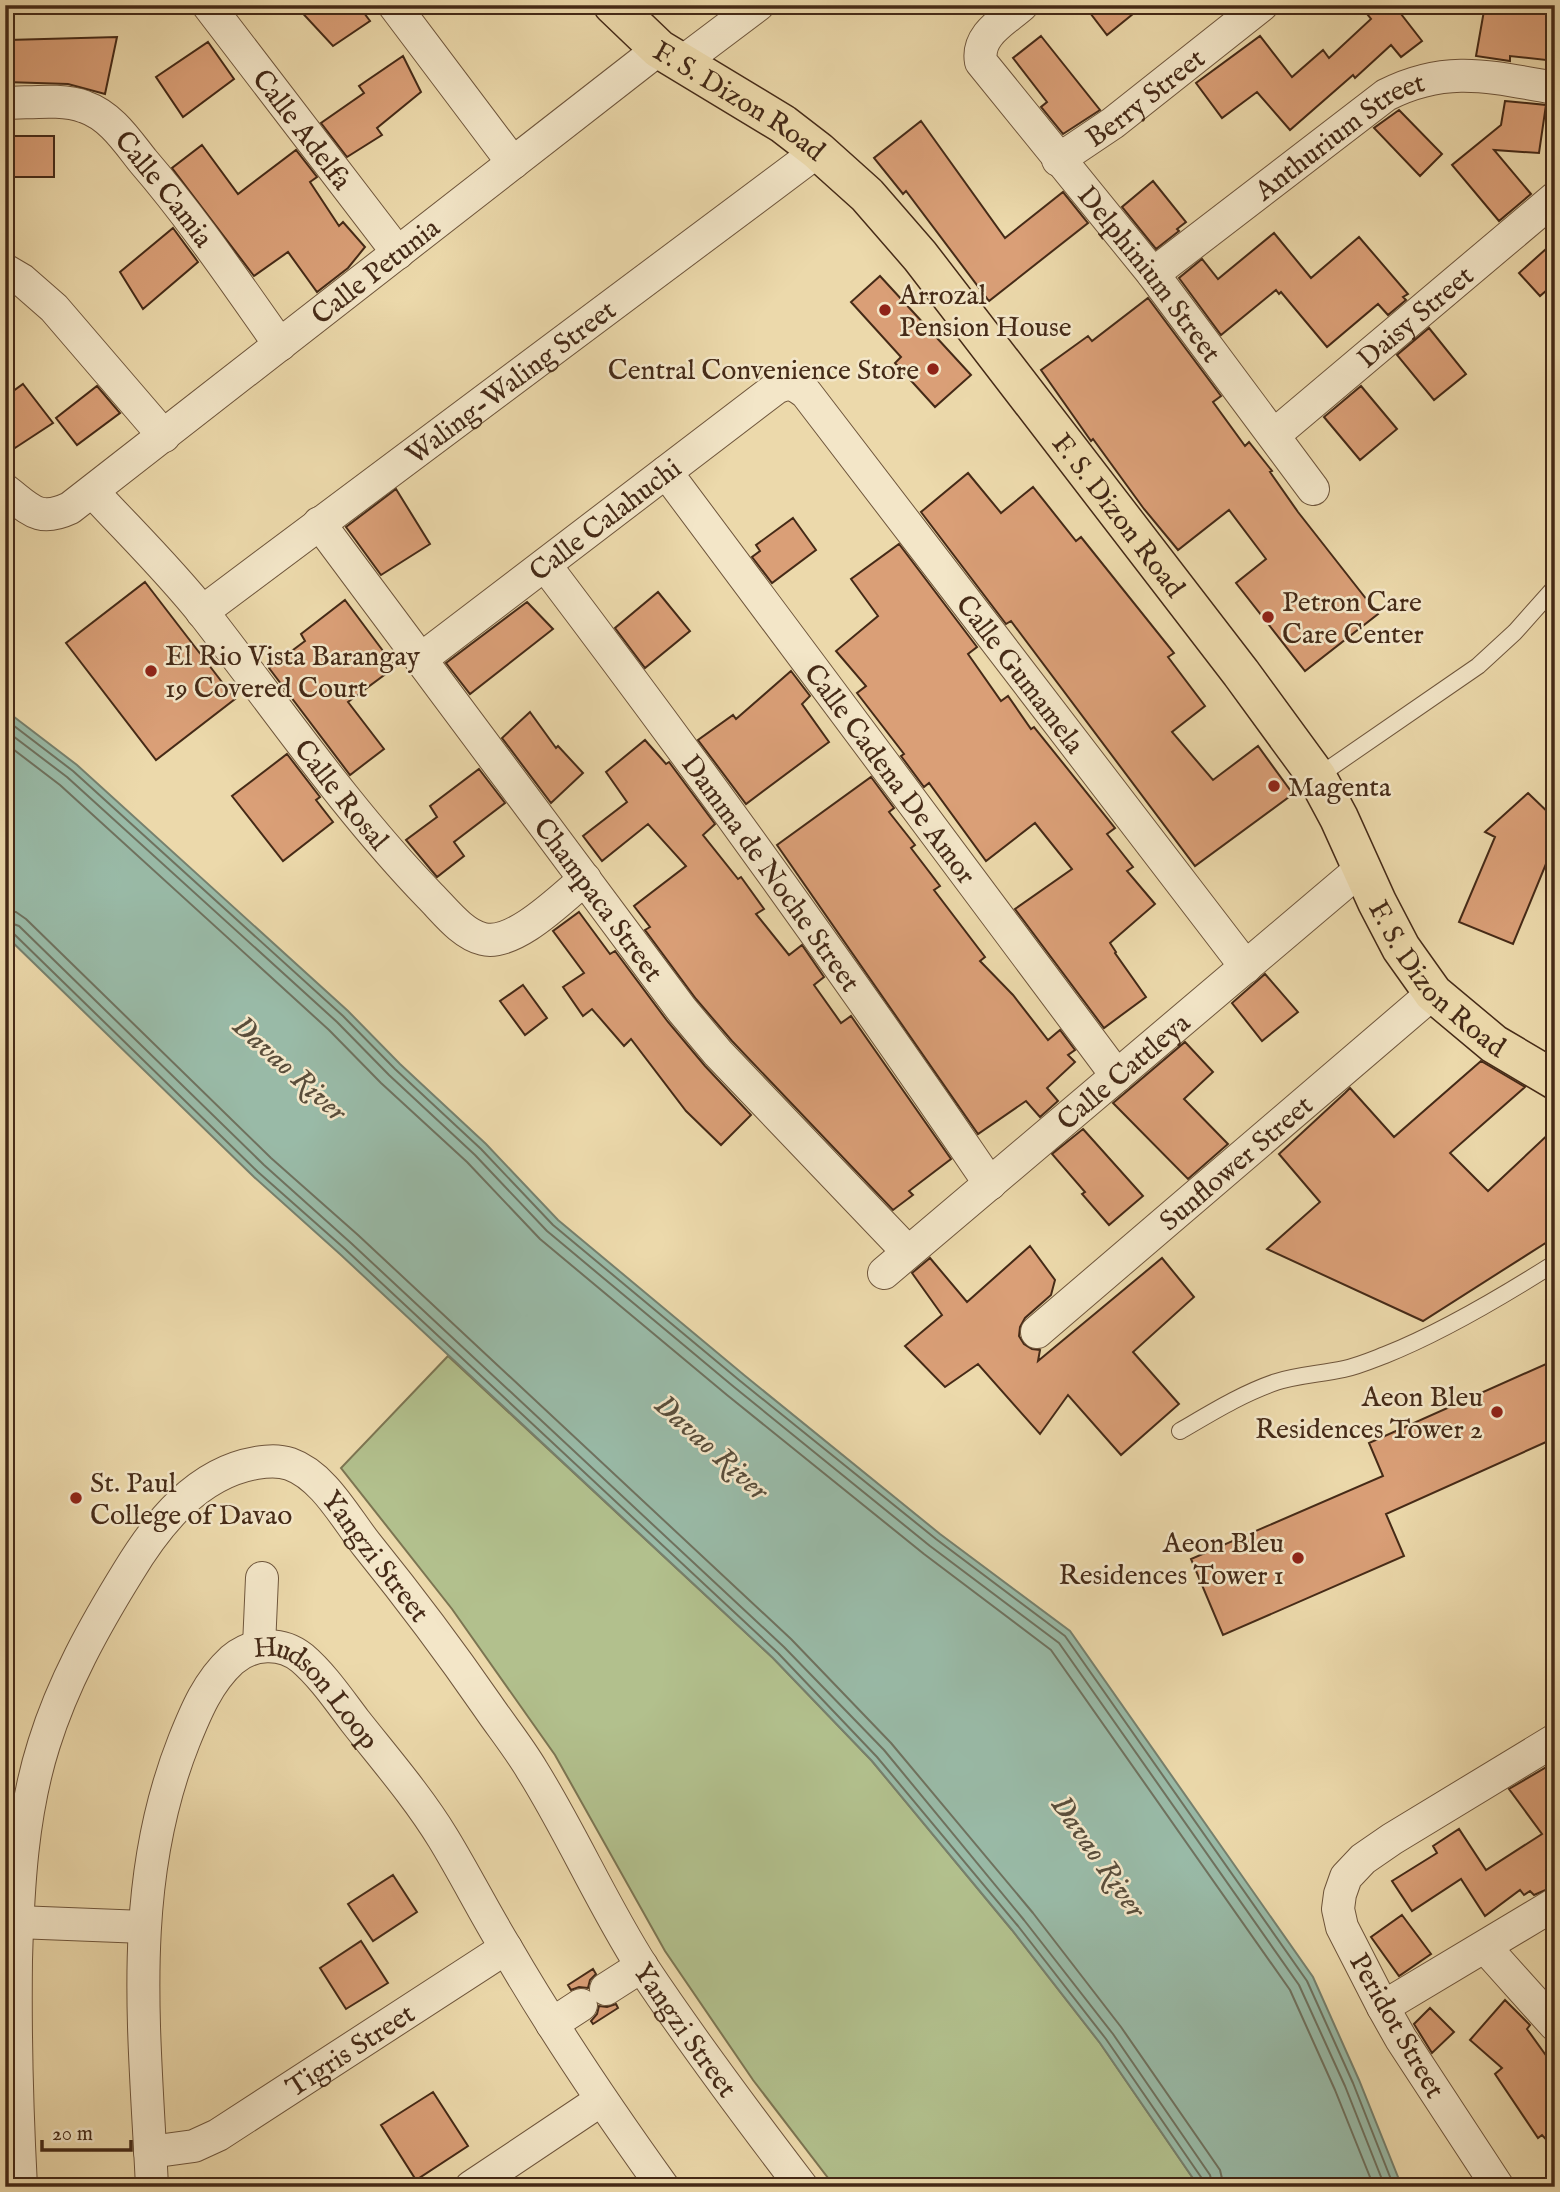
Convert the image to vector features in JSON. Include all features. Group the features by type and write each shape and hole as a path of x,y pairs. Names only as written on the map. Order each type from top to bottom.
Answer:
{"main road":[{"name":"F. S. Dizon Road","path":"614,5 670,56 783,124 818,150 867,195 920,256 1241,673 1317,777 1401,948 1433,993 1494,1044 1555,1080"}],"street":[{"name":"Calle Adelfa","path":"208,5 398,253"},
{"path":"394,5 513,163"},
{"name":"Calle Petunia","path":"93,492 513,163 670,56 758,5"},
{"name":"Delphinium Street","path":"1023,5 981,42 981,62 1153,274 1313,489"},
{"name":"Berry Street","path":"1058,160 1113,124 1262,5"},
{"name":"Anthurium Street","path":"1153,274 1386,95 1407,85 1428,78 1457,75 1483,76 1555,88"},
{"name":"Calle Camia","path":"5,103 62,103 83,106 114,126 175,198 281,345"},
{"name":"Waling-Waling Street","path":"202,612 818,150"},
{"name":"Daisy Street","path":"1274,435 1555,198"},
{"path":"5,270 22,280 54,308 164,436"},
{"name":"Calle Calahuchi","path":"421,659 776,388 784,383 792,384"},
{"name":"Calle Gumamela","path":"792,384 806,393 1246,967"},
{"name":"Calle Cadena De Amor","path":"666,472 1117,1076"},
{"path":"5,490 35,513 45,517 70,508 93,492"},
{"name":"Calle Rosal","path":"93,492 202,612 333,786 414,879 469,933 483,939 498,940 514,933 585,879"},
{"name":"Champaca Street","path":"319,523 682,1010 718,1053 908,1252"},
{"name":"Damma de Noche Street","path":"545,565 858,990 990,1184"},
{"name":"Calle Cattleya","path":"884,1273 1362,868"},
{"name":"Sunflower Street","path":"1037,1332 1433,993"},
{"name":"Yangzi Street","path":"21,2187 15,2008 17,1922 22,1856 30,1802 43,1745 68,1681 102,1615 135,1561 176,1507 202,1484 222,1472 272,1460 294,1465 319,1484 431,1625 532,1769 642,1966 732,2096 802,2187"},
{"path":"259,1646 262,1578"},
{"name":"Hudson Loop","path":"152,2187 142,1987 144,1927 154,1839 166,1790 197,1708 223,1668 239,1655 259,1646 279,1647 300,1657 326,1684 442,1835 552,2024 600,2100 663,2187"},
{"name":"Peridot Street","path":"1498,2187 1383,2007 1342,1927 1338,1909 1346,1877 1363,1859 1555,1740"},
{"path":"1383,2007 1555,1904"},
{"path":"17,1922 144,1927"},
{"path":"1485,1947 1555,2025"},
{"name":"Tigris Street","path":"150,2151 194,2146 218,2135 506,1948"},
{"path":"552,2024 642,1966"},
{"path":"477,2185 600,2100"}],"lane":[{"path":"1317,777 1478,666 1515,632 1555,587"},
{"path":"1180,1431 1238,1398 1276,1382 1346,1369 1387,1354 1511,1290 1555,1263"}],"green space":[{"path":"448,1356 773,1658 872,1761 1012,1930 1100,2043 1199,2187 835,2187 753,2080 665,1951 555,1755 452,1609 341,1468"}],"water":[{"name":"Davao River","path":"5,710 77,765 348,1011 486,1144 558,1220 940,1534 1070,1631 1313,1977 1359,2080 1402,2187 1199,2187 1100,2043 1012,1930 872,1761 773,1658 254,1177 5,935"}],"building":[{"path":"295,5 358,5 370,21 333,46"},
{"path":"1084,5 1144,5 1107,35"},
{"path":"1360,5 1394,5 1422,41 1401,57 1391,45 1290,130 1257,92 1222,118 1196,83 1260,36 1292,77 1323,50 1329,58 1371,19"},
{"path":"1485,5 1555,5 1555,61 1510,56 1510,61 1476,56"},
{"path":"1041,36 1100,110 1063,134 1041,107 1047,102 1013,58"},
{"path":"117,37 105,94 68,84 6,82 8,40"},
{"path":"208,42 234,79 183,117 156,77"},
{"path":"403,56 421,92 377,128 382,135 347,157 321,123 364,93 359,86"},
{"path":"1505,101 1546,105 1539,153 1494,150 1531,194 1499,221 1452,165 1501,125"},
{"path":"1399,110 1442,154 1420,176 1374,128"},
{"path":"921,121 1005,238 1063,192 1088,223 989,301 906,191 903,194 874,158"},
{"path":"9,136 54,136 54,177 8,177"},
{"path":"202,145 238,194 296,150 317,177 310,182 339,226 343,222 365,247 348,268 317,292 288,252 254,276 172,168"},
{"path":"1153,181 1186,222 1156,249 1122,207"},
{"path":"173,228 198,262 143,309 120,272"},
{"path":"1274,233 1311,278 1359,237 1408,294 1403,297 1406,300 1388,315 1378,304 1327,347 1281,292 1279,294 1276,290 1221,335 1179,278 1202,259 1218,279"},
{"path":"1555,241 1555,283 1540,296 1519,273"},
{"path":"880,276 971,375 935,407 895,363 901,357 851,302"},
{"path":"1148,298 1221,396 1213,402 1245,446 1249,442 1272,471 1270,472 1298,512 1378,614 1305,671 1236,583 1266,559 1229,510 1178,550 1093,439 1091,441 1041,370 1088,336 1092,341"},
{"path":"1429,328 1466,374 1434,400 1397,355"},
{"path":"23,384 53,423 15,448 5,434 5,397"},
{"path":"97,386 120,413 77,445 56,418"},
{"path":"1361,386 1397,429 1360,460 1324,417"},
{"path":"968,473 1001,513 1033,487 1076,541 1081,537 1174,653 1168,657 1205,706 1172,732 1213,780 1258,746 1293,794 1195,866 1011,621 1006,624 921,512"},
{"path":"396,489 430,544 381,575 346,527"},
{"path":"793,518 816,550 772,583 752,557 760,551 756,545"},
{"path":"899,544 977,647 968,654 1001,701 1008,696 1031,729 1034,727 1115,828 1107,834 1133,867 1127,871 1155,904 1110,943 1146,997 1104,1028 1015,909 1072,869 1035,823 986,861 929,783 924,787 901,756 904,754 857,693 866,686 836,651 878,616 851,579"},
{"name":"El Rio Vista Barangay 19 Covered Court","path":"145,582 235,699 156,760 66,643"},
{"path":"658,592 690,631 645,668 615,628"},
{"path":"345,600 395,667 348,702 384,749 350,775 269,668 305,641 301,634"},
{"path":"527,602 553,629 470,694 446,663"},
{"path":"791,671 810,696 802,704 829,742 746,804 698,740 733,715 736,719"},
{"path":"530,712 556,748 558,746 583,773 551,803 502,738"},
{"path":"645,740 666,764 669,762 715,824 703,835 738,879 741,877 764,909 756,914 789,955 802,945 824,977 814,985 841,1023 851,1016 951,1159 909,1191 913,1195 893,1210 732,1041 696,999 645,930 650,927 634,906 686,866 648,824 602,861 583,836 627,802 606,772"},
{"path":"287,754 320,797 316,800 333,822 283,861 232,796"},
{"path":"479,769 505,803 454,842 464,856 437,877 406,840 437,817 430,806"},
{"path":"871,777 894,808 889,812 915,845 911,848 940,886 934,890 985,957 980,961 1013,995 1048,1040 1060,1030 1075,1050 1068,1055 1075,1062 1047,1088 1058,1101 1040,1117 1026,1101 978,1134 777,845"},
{"path":"1528,793 1555,819 1555,863 1548,859 1513,944 1459,922 1495,837 1485,832"},
{"path":"579,912 610,954 615,951 668,1022 751,1115 721,1145 686,1111 631,1039 624,1046 592,1009 583,1016 563,987 584,973 553,931"},
{"path":"1265,974 1298,1012 1262,1041 1232,1003"},
{"path":"523,985 547,1018 525,1035 500,1001"},
{"path":"1185,1042 1213,1072 1184,1099 1228,1144 1188,1179 1113,1103"},
{"path":"1481,1061 1525,1087 1450,1153 1488,1191 1555,1128 1555,1237 1423,1321 1267,1249 1320,1202 1279,1154 1350,1088 1394,1137"},
{"path":"1083,1129 1143,1196 1109,1225 1052,1154"},
{"path":"1030,1246 1055,1280 1051,1295 1025,1318 1020,1327 1019,1336 1024,1344 1040,1350 1038,1361 1162,1258 1194,1297 1133,1352 1179,1404 1121,1455 1068,1395 1040,1434 978,1364 945,1387 905,1346 942,1315 912,1273 930,1258 967,1302"},
{"path":"1555,1360 1555,1438 1386,1514 1404,1556 1223,1635 1191,1559 1383,1476 1369,1443"},
{"path":"1555,1762 1555,1886 1534,1895 1530,1891 1524,1895 1520,1890 1485,1916 1461,1879 1412,1911 1392,1881 1437,1853 1433,1846 1459,1829 1486,1870 1542,1834 1509,1789"},
{"path":"393,1875 417,1912 373,1941 348,1904"},
{"path":"1402,1915 1431,1954 1399,1976 1371,1937"},
{"path":"361,1941 388,1983 346,2009 320,1968"},
{"path":"593,1969 596,1974 590,1980 588,1988 571,1990 568,1985"},
{"path":"1505,2000 1530,2025 1527,2029 1555,2068 1555,2149 1542,2135 1538,2138 1495,2074 1502,2068 1470,2040"},
{"path":"616,2004 618,2008 593,2024 591,2021 599,2006"},
{"path":"1430,2008 1454,2032 1432,2053 1414,2024"},
{"path":"433,2092 468,2146 416,2180 381,2125"}],"place":[{"name":"Arrozal Pension House","path":"885,310"},
{"name":"Central Convenience Store","path":"933,369"},
{"name":"Petron Care Care Center","path":"1268,617"},
{"name":"El Rio Vista Barangay 19 Covered Court","path":"151,671"},
{"name":"Magenta","path":"1274,786"},
{"name":"Aeon Bleu Residences Tower 2","path":"1497,1412"},
{"name":"St. Paul College of Davao","path":"76,1498"},
{"name":"Aeon Bleu Residences Tower 1","path":"1298,1558"}]}
